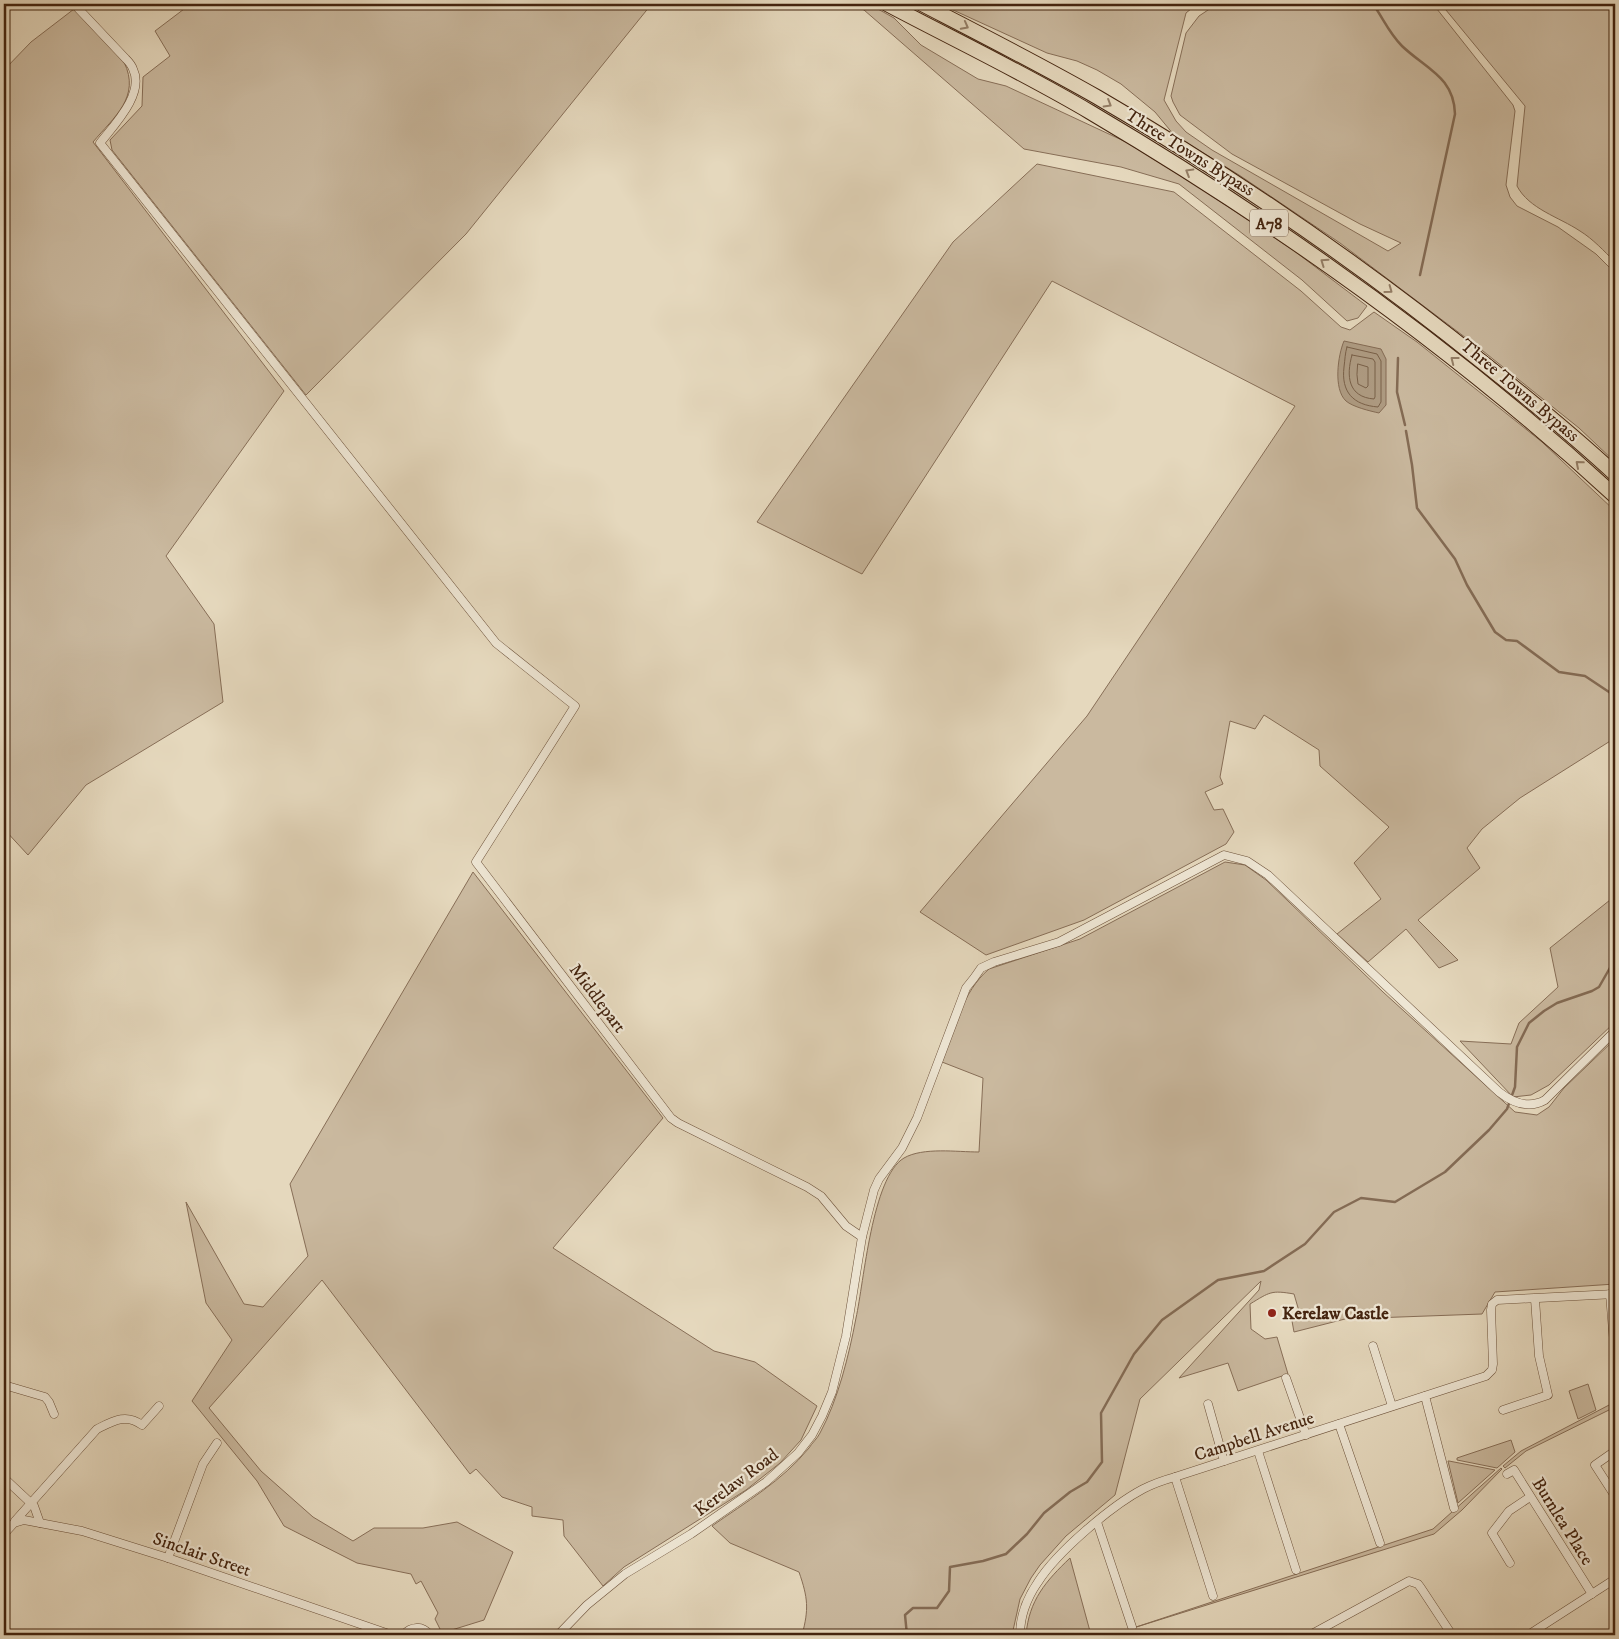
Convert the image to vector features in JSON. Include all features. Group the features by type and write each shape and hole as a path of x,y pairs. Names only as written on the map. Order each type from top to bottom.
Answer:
{"highway":[{"name":"Three Towns Bypass","path":"887,4 1088,111 1194,175 1268,223 1343,275 1433,343 1502,398 1615,496"},
{"name":"Three Towns Bypass","path":"922,4 1096,97 1199,159 1276,210 1426,317 1512,386 1615,474"}],"street":[{"name":"Middlepart","path":"74,4 126,59 134,70 136,80 126,110 100,143 496,642 575,706 476,862 671,1118 807,1187 821,1196 846,1226 862,1237"},
{"name":"Kerelaw Road","path":"558,1635 587,1605 625,1574 691,1534 747,1496 798,1453 812,1435 832,1392 846,1336 862,1237 876,1185 902,1148 917,1118 966,988 982,968 994,962 1059,942 1224,855 1247,861 1268,875 1505,1097 1516,1102 1528,1105 1538,1104 1545,1100 1615,1031"},
{"path":"1504,1410 1548,1395 1539,1356 1535,1299 1613,1294 1615,1356"},
{"name":"Campbell Avenue","path":"1020,1635 1024,1610 1039,1581 1068,1549 1097,1522 1142,1490 1175,1477 1486,1376 1489,1374 1493,1364 1492,1304 1497,1300 1535,1299"},
{"path":"1373,1346 1392,1406"},
{"path":"1286,1378 1306,1436"},
{"path":"4,1386 42,1396 49,1402 54,1414"},
{"path":"1425,1396 1454,1508"},
{"path":"1208,1404 1224,1461"},
{"path":"4,1534 97,1429 127,1418 136,1420 142,1425 160,1406"},
{"path":"1339,1424 1380,1543"},
{"path":"168,1558 203,1464 217,1443"},
{"path":"1258,1451 1296,1570"},
{"path":"1615,1451 1595,1465 1615,1496"},
{"name":"Burnlea Place","path":"1507,1474 1514,1470 1592,1594"},
{"path":"1175,1477 1213,1596"},
{"path":"4,1478 34,1506 40,1523"},
{"path":"1510,1562 1492,1533 1509,1511 1530,1497"},
{"name":"Sinclair Street","path":"14,1523 24,1520 82,1531 168,1558 392,1635"},
{"path":"1097,1522 1132,1627"},
{"path":"1528,1635 1615,1579"},
{"path":"1310,1635 1409,1581 1418,1584 1452,1635"},
{"path":"403,1635 411,1628 423,1629 430,1635"}],"shaded area":[{"path":"187,4 648,4 650,6 466,234 306,395 112,150 110,140 142,106 143,77 170,56 155,31 188,6"},
{"path":"852,4 869,4 894,18 921,45 978,79 1006,86 1126,142 1200,188 1293,250 1367,306 1358,318 1347,321 1302,280 1179,184 1121,167 1024,149 864,10"},
{"path":"940,4 1197,4 1186,13 1164,100 1176,121 1186,132 1212,150 1388,251 1401,243 1360,224 1232,154 1180,115 1171,96 1186,33 1199,16 1217,4 1433,4 1513,105 1515,111 1506,185 1510,197 1517,206 1558,227 1596,254 1615,273 1615,462 1579,428 1478,347 1340,243 1239,175 1174,135 1155,112 1121,84 1077,61 1047,53"},
{"path":"1441,4 1615,4 1615,262 1585,234 1537,207 1522,194 1517,186 1525,106"},
{"path":"74,9 124,62 128,74 129,86 123,106 93,142 284,391 166,556 214,624 223,702 86,785 28,855 4,829 4,70 31,42"},
{"path":"1037,164 1174,192 1301,291 1341,327 1350,330 1374,312 1417,342 1542,442 1615,511 1615,738 1520,798 1482,829 1467,848 1480,868 1418,920 1458,960 1439,968 1406,929 1368,962 1337,934 1381,899 1354,863 1389,827 1320,766 1319,750 1264,715 1255,729 1230,721 1220,777 1223,784 1205,792 1214,810 1223,809 1234,832 1226,844 1084,920 986,955 920,912 1087,716 1295,406 1052,281 862,574 757,522 953,242"},
{"path":"1225,862 1245,865 1266,880 1383,992 1515,1112 1537,1115 1549,1107 1564,1088 1615,1039 1615,1284 1495,1292 1482,1314 1345,1319 1294,1332 1292,1321 1301,1318 1294,1294 1275,1292 1250,1304 1251,1329 1265,1339 1277,1337 1288,1374 1238,1391 1228,1363 1179,1378 1259,1290 1261,1281 1140,1399 1115,1495 1066,1536 1040,1565 1020,1599 1012,1635 802,1635 806,1618 806,1604 799,1572 730,1543 712,1526 787,1471 809,1448 820,1433 842,1377 853,1332 877,1207 884,1186 893,1169 904,1158 921,1152 979,1152 983,1078 942,1062 965,1000 980,978 989,969 1080,939"},
{"path":"473,872 663,1118 553,1248 714,1351 755,1362 817,1406 801,1440 780,1463 746,1490 624,1567 603,1586 564,1536 563,1520 532,1516 532,1507 502,1497 476,1469 470,1474 322,1280 209,1408 261,1471 313,1517 353,1541 374,1528 423,1528 457,1522 513,1552 484,1620 442,1633 435,1619 438,1613 421,1581 416,1584 411,1574 357,1563 284,1526 257,1481 192,1401 232,1340 206,1303 186,1202 244,1304 263,1307 308,1256 290,1184"},
{"path":"1615,896 1615,1022 1549,1085 1531,1095 1513,1097 1460,1041 1511,1044 1519,1023 1558,987 1550,948"},
{"path":"1588,1384 1596,1410 1578,1419 1569,1391"},
{"path":"1611,1404 1613,1408 1526,1451 1505,1468 1503,1466 1521,1451"},
{"path":"1511,1440 1515,1452 1497,1468 1457,1460 1457,1458"},
{"path":"1449,1461 1495,1470 1458,1503"},
{"path":"1501,1468 1462,1510 1434,1534 1130,1629 1433,1529"},
{"path":"1070,1558 1091,1635 1026,1635 1031,1611 1040,1592"}],"water":[{"path":"1344,341 1381,349 1386,359 1386,405 1379,413 1353,405 1342,396 1339,389 1338,372"}],"waterway":[{"path":"1373,4 1397,41 1444,82 1450,91 1453,101 1455,114 1420,275"},
{"path":"1398,358 1397,392 1405,425"},
{"path":"1406,431 1417,508 1455,559 1467,585 1495,632 1506,640 1517,641 1559,672 1585,676 1615,696"},
{"path":"907,1635 905,1615 913,1608 937,1608 949,1591 950,1567 983,1561 1006,1554 1027,1534 1044,1513 1070,1492 1087,1482 1102,1462 1101,1413 1134,1354 1162,1320 1218,1280 1264,1271 1305,1244 1334,1212 1361,1198 1395,1202 1445,1172 1489,1130 1507,1109 1515,1087 1517,1047 1529,1023 1557,1003 1599,987 1615,959"}],"place":[{"name":"Kerelaw Castle","path":"1272,1313"}]}
